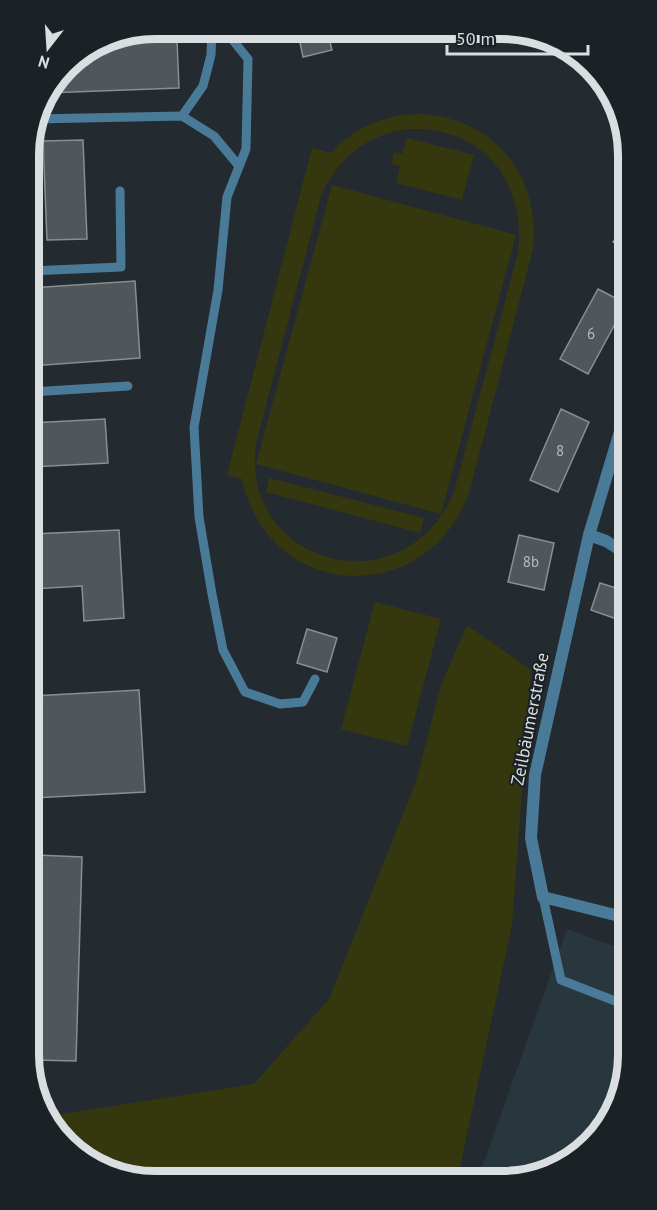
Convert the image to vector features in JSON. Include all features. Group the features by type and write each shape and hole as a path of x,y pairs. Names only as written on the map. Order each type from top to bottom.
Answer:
{"street":[{"name":"Zeilbäumerstraße","path":"543,897 531,838 534,775 589,535 618,438"},
{"path":"589,535 618,549"},
{"path":"543,897 618,916"}],"lane":[{"path":"182,116 203,86 211,55 212,39"},
{"path":"232,39 248,59 246,149 227,197 218,290 194,427 199,517 223,650 244,692 280,705 303,702 315,678"},
{"path":"45,119 182,116 214,136 239,166"},
{"path":"39,271 121,267 120,191"},
{"path":"39,392 128,386"},
{"path":"543,897 561,980 618,1002"}],"shaded area":[{"path":"567,929 618,948 618,1063 612,1092 602,1113 594,1126 579,1142 553,1159 517,1170 481,1171"}],"green space":[{"path":"421,114 448,118 471,127 491,140 508,156 529,198 533,222 533,249 469,493 448,531 419,557 385,572 349,576 314,568 282,549 257,519 242,479 227,475 312,148 331,153 360,129 383,119","holes":["409,129 435,131 458,137 478,148 494,163 507,181 515,203 519,227 518,253 454,492 431,529 400,551 365,561 330,558 298,544 273,519 258,485 256,443 321,196 328,182 345,159 367,142 380,136"]},
{"path":"407,138 474,155 462,200 396,183 400,166 391,164 394,152 402,154"},
{"path":"332,185 516,235 441,514 256,464"},
{"path":"269,478 424,518 420,533 266,492"},
{"path":"375,602 441,619 407,746 341,729"},
{"path":"467,625 531,670 512,925 459,1171 140,1170 110,1162 78,1142 56,1115 254,1084 329,999 416,782 441,685"}],"building":[{"path":"299,39 329,39 332,50 303,57"},
{"path":"177,40 179,88 58,93 68,78 78,78 78,68 84,63 118,45"},
{"path":"83,140 87,239 47,240 43,141"},
{"path":"618,236 618,246 613,242"},
{"path":"135,281 140,358 39,365 39,287"},
{"path":"598,289 618,299 618,318 588,374 560,359"},
{"path":"561,409 589,422 558,492 530,480"},
{"path":"105,419 108,463 39,467 39,423"},
{"path":"119,530 124,618 84,621 82,586 39,589 39,534"},
{"path":"519,535 554,543 544,590 508,582"},
{"path":"600,583 616,588 618,620 591,610"},
{"path":"307,629 337,638 327,672 297,663"},
{"path":"139,690 145,792 39,798 39,696"},
{"path":"39,855 82,857 76,1061 39,1060"}]}
